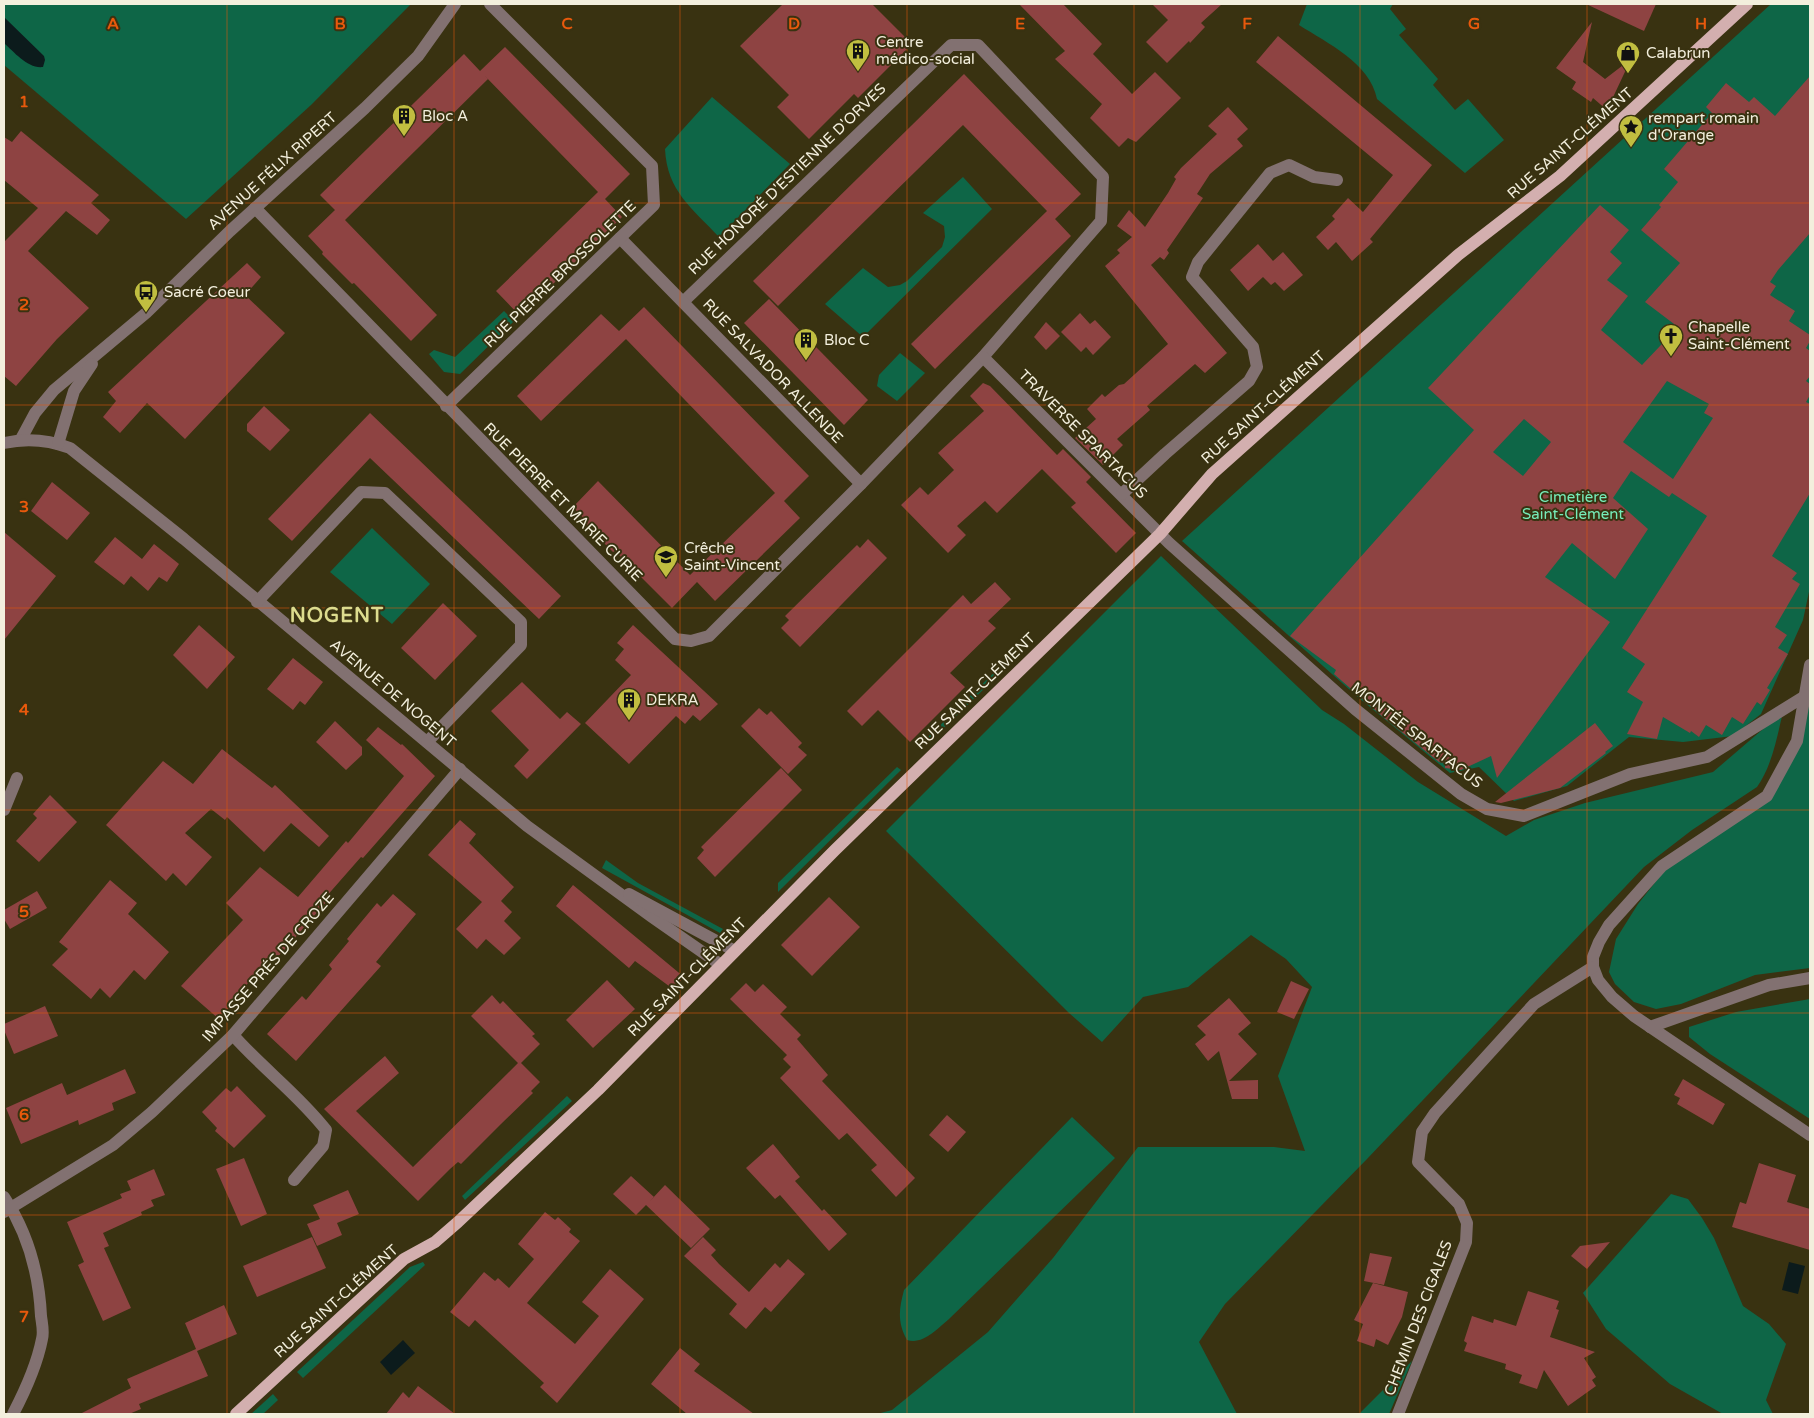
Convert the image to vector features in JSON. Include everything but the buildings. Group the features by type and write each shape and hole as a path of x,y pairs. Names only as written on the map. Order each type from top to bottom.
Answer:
{"main road":[{"name":"RUE SAINT-CLÉMENT","path":"236,1414 404,1259 435,1242 458,1222 598,1090 835,850 1160,534 1212,474 1458,255 1560,176 1747,4"}],"street":[{"name":"AVENUE FÉLIX RIPERT","path":"20,439 35,412 54,390 102,352 157,302 418,56 455,4"},
{"name":"RUE PIERRE BROSSOLETTE","path":"446,406 654,205 652,166 490,4"},
{"name":"RUE HONORÉ D'ESTIENNE D'ORVES","path":"683,302 951,45 978,45 1104,177 1101,221 983,357 861,484"},
{"path":"1122,494 1249,381 1257,367 1254,346 1192,277 1198,262 1270,173 1289,165 1314,176 1337,180"},
{"name":"RUE PIERRE ET MARIE CURIE","path":"255,208 675,639 691,641 710,636 861,484"},
{"name":"RUE SALVADOR ALLENDE","path":"620,238 861,484"},
{"name":"AVENUE FÉLIX RIPERT","path":"58,444 74,391 86,371 102,352"},
{"name":"TRAVERSE SPARTACUS","path":"983,357 1160,534"},
{"path":"4,444 20,439"},
{"name":"AVENUE DE NOGENT","path":"20,439 58,444 70,448 138,502 527,826 722,965"},
{"path":"257,602 361,492 385,494 521,622 521,645 427,742"},
{"name":"MONTÉE SPARTACUS","path":"1160,534 1355,709 1461,794 1487,809 1524,816 1630,774 1707,757 1805,696"},
{"path":"1810,665 1797,741 1766,796 1662,866 1609,926 1593,957 1593,967 1598,980 1612,997 1650,1026 1810,1135"},
{"name":"IMPASSE PRÉS DE CROZE","path":"6,1206 113,1145 152,1112 233,1035 460,769"},
{"path":"4,810 17,778"},
{"name":"AVENUE DE NOGENT","path":"598,878 735,951"},
{"name":"CHEMIN DES CIGALES","path":"1398,1414 1466,1242 1467,1223 1459,1204 1418,1162 1422,1132 1435,1113 1534,1004 1569,980 1593,967"},
{"path":"1650,1026 1769,985 1810,978"},
{"path":"233,1035 254,1058 316,1117 326,1130 323,1146 294,1180"},
{"path":"6,1206 32,1254 40,1293 43,1338 29,1382 13,1414"}],"green space":[{"path":"4,4 411,4 311,105 186,219 4,65"},
{"path":"1307,4 1393,4 1390,9 1406,29 1399,35 1438,79 1433,85 1455,110 1468,99 1504,140 1465,173 1377,99 1373,86 1366,75 1346,55 1299,25"},
{"name":"Cimetière Saint-Clément","path":"1771,4 1810,4 1810,587 1803,620 1761,714 1733,736 1683,742 1629,737 1567,786 1514,801 1479,767 1450,773 1359,698 1182,541"},
{"path":"712,97 790,164 719,237 676,188 670,176 665,149"},
{"path":"963,177 992,209 863,337 825,304 863,268 888,287 900,285 907,281 942,247 945,237 944,226 923,213"},
{"path":"504,311 514,321 460,374 444,372 429,354 434,350 455,357"},
{"path":"900,353 925,373 897,401 877,386 879,375"},
{"path":"372,528 430,584 392,624 330,572"},
{"path":"1161,556 1322,710 1344,724 1418,782 1506,836 1534,820 1585,803 1713,772 1783,712 1770,761 1757,787 1692,830 1644,867 1367,1159 1225,1304 1199,1342 1237,1414 877,1414 892,1410 988,1332 1053,1258 1138,1147 1274,1147 1305,1151 1278,1076 1312,987 1286,959 1251,935 1188,987 1143,997 1102,1042 1069,1013 886,831"},
{"path":"1014,653 1018,656 926,745 925,740"},
{"path":"1810,698 1810,968 1755,975 1681,1004 1656,1009 1634,1002 1615,984 1609,972 1616,939 1638,904 1665,870 1770,800"},
{"path":"897,767 901,770 778,892 778,883"},
{"path":"606,860 638,883 723,929 720,933 602,868"},
{"path":"1810,999 1810,1119 1710,1054 1689,1037 1689,1027 1736,1012"},
{"path":"567,1096 572,1101 465,1200 462,1196"},
{"path":"1072,1117 1115,1158 949,1319 924,1338 913,1341 907,1340 900,1321 904,1290"},
{"path":"1671,1194 1688,1199 1702,1218 1714,1238 1743,1306 1769,1324 1786,1344 1766,1400 1773,1414 1723,1414 1670,1384 1606,1329 1583,1293"},
{"path":"423,1262 425,1265 303,1378 297,1372 410,1267"},
{"path":"1412,1361 1389,1414 1359,1414"},
{"path":"273,1394 278,1400 263,1414 251,1414"}],"shaded area":[{"path":"4,17 44,56 43,67 27,63 4,43"},
{"path":"1789,1262 1805,1266 1798,1294 1782,1290"},
{"path":"403,1340 415,1353 391,1375 380,1362"}],"place":[{"name":"Centre médico-social","path":"858,72"},
{"name":"Calabrun","path":"1628,74"},
{"name":"Bloc A","path":"404,137"},
{"name":"rempart romain d'Orange","path":"1631,148"},
{"name":"Sacré Coeur","path":"146,313"},
{"name":"Chapelle Saint-Clément","path":"1671,357"},
{"name":"Bloc C","path":"806,361"},
{"name":"Crêche Saint-Vincent","path":"666,578"},
{"name":"DEKRA","path":"629,721"}],"district":[{"name":"NOGENT","path":"337,616"}]}
